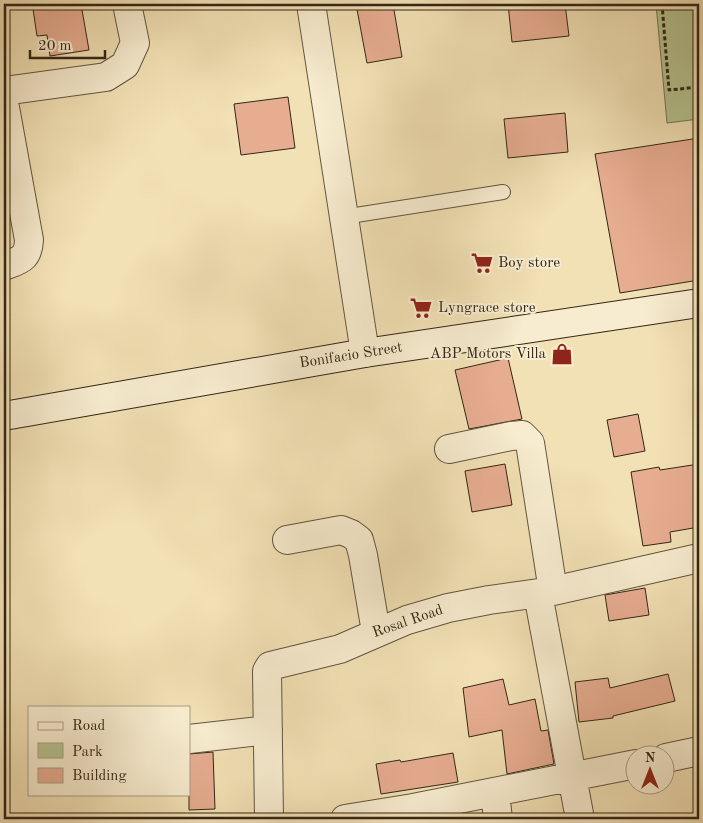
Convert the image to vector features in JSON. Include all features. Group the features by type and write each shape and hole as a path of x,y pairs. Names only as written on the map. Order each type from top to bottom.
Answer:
{"street":[{"path":"4,91 106,77 126,65 135,43 127,4"},
{"path":"311,4 365,353"},
{"path":"4,102 29,240 28,250 22,260 4,266"},
{"name":"Bonifacio Street","path":"4,416 365,353 699,303"},
{"path":"449,450 522,435 530,443 546,593 572,777 580,819"},
{"path":"287,540 341,530 359,540 376,632"},
{"name":"Rosal Road","path":"269,819 267,671 270,666 340,649 406,620 448,608 489,600 546,593 699,558"},
{"path":"190,739 268,730"},
{"path":"676,756 699,751"},
{"path":"345,819 413,814 495,792 626,766"},
{"path":"495,792 498,819"}],"lane":[{"path":"343,218 503,192"}],"path":[{"path":"662,4 669,90 699,87"}],"green space":[{"path":"656,4 699,4 699,119 667,123"}],"building":[{"path":"44,4 81,4 89,50 50,56 47,35 37,36 33,9 45,7"},
{"path":"356,4 393,4 402,57 367,63"},
{"path":"508,4 565,4 569,36 512,42"},
{"path":"288,97 295,148 241,155 234,104"},
{"path":"565,113 568,152 508,158 504,119"},
{"path":"699,138 699,280 620,293 595,154"},
{"path":"508,358 522,419 469,429 455,370"},
{"path":"638,414 645,451 614,457 607,420"},
{"path":"505,464 512,505 472,512 465,471"},
{"path":"699,464 699,527 670,532 671,542 643,546 631,472 659,467 660,470"},
{"path":"645,588 649,615 609,621 605,595"},
{"path":"668,674 675,701 613,716 613,718 579,722 575,682 608,678 610,688"},
{"path":"503,679 509,705 535,699 541,731 548,730 554,764 507,774 502,730 469,737 463,688"},
{"path":"213,752 215,809 189,810 190,754"},
{"path":"453,753 458,782 381,794 376,764 400,760 401,762"}],"place":[{"name":"Boy store","path":"482,263"},
{"name":"Lyngrace store","path":"421,308"},
{"name":"ABP Motors Villa","path":"562,354"}]}
